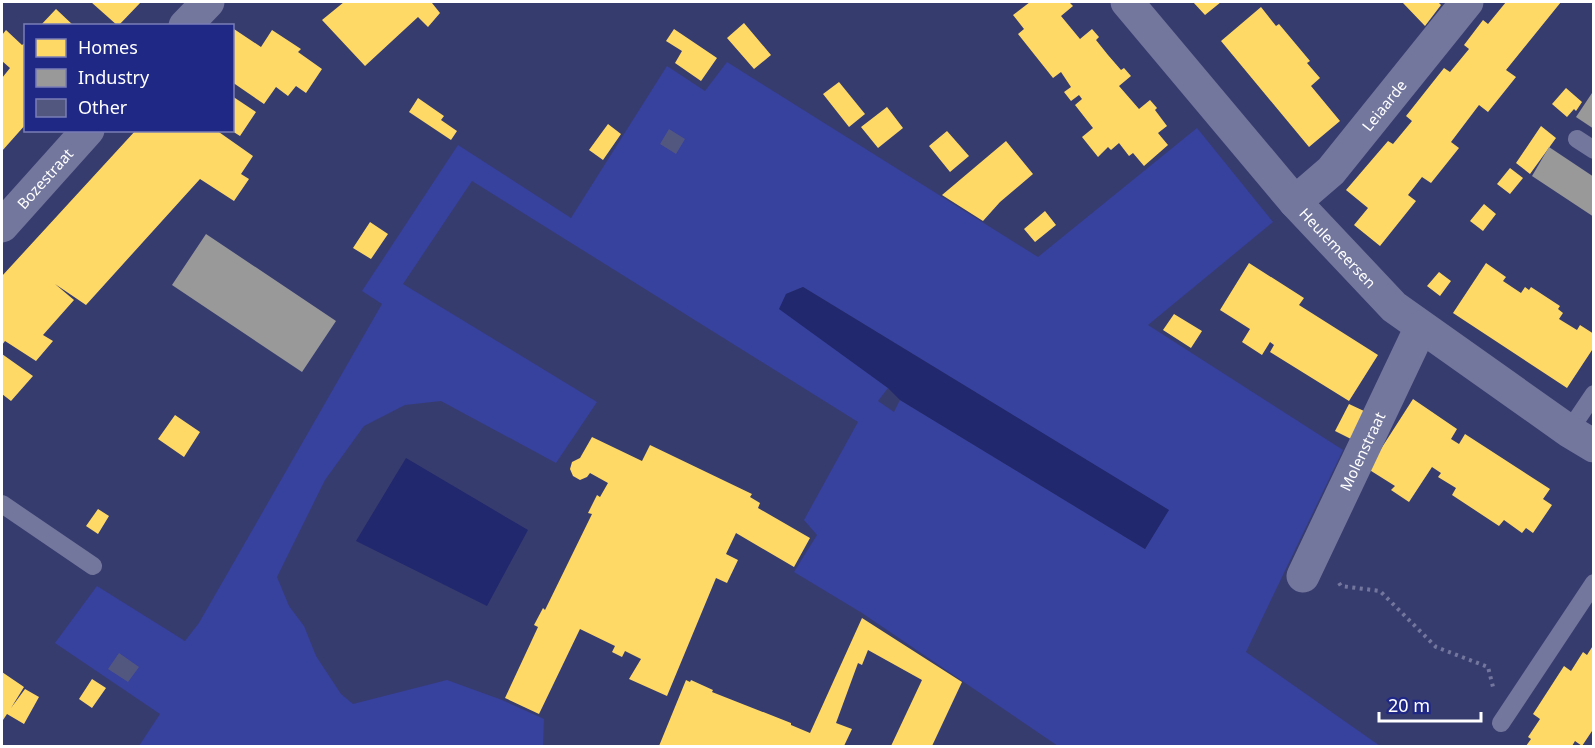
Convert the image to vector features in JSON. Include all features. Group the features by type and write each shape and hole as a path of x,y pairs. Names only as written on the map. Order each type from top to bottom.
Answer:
{"street":[{"path":"187,24 208,2"},
{"name":"Heulemeersen","path":"1127,2 1295,202 1394,308 1581,438"},
{"name":"Leiaarde","path":"1295,202 1331,171 1467,2"},
{"name":"Bozestraat","path":"2,226 85,132"},
{"name":"Molenstraat","path":"1309,562 1421,327"}],"lane":[{"path":"1577,139 1593,150"},
{"path":"1581,438 1593,394"},
{"path":"2,504 93,566"},
{"path":"1501,723 1593,583"}],"path":[{"path":"1309,562 1341,586 1380,591 1436,647 1488,667 1501,723"}],"shaded area":[{"path":"727,62 1038,257 1197,128 1273,222 1148,325 1343,450 1246,652 1380,746 1058,746 862,613 794,572 817,535 804,520 858,422 472,181 403,284 597,402 556,463 441,401 405,405 364,426 325,480 277,577 289,606 304,626 316,656 341,694 353,704 447,680 502,700 544,719 543,746 139,746 160,714 55,643 97,586 185,641 199,623 382,304 362,291 458,145 571,218 667,66 705,91","holes":["803,287 1168,510 1145,549 900,400 894,412 878,401 888,388 780,309 786,294"]},
{"path":"803,287 1169,510 1145,549 900,400 888,388 779,309 786,294"},
{"path":"406,458 528,530 487,606 356,541"}],"building: Homes":[{"path":"91,2 141,2 120,24 116,24"},
{"path":"344,2 434,2 432,3 440,13 428,27 418,17 365,66 322,20"},
{"path":"1030,2 1069,2 1073,6 1061,16 1080,39 1092,29 1099,37 1096,40 1108,55 1121,70 1124,68 1131,76 1119,86 1139,109 1150,100 1157,108 1155,110 1167,126 1158,133 1168,145 1144,166 1133,153 1129,156 1119,143 1111,150 1108,147 1098,157 1082,137 1093,128 1075,105 1082,99 1079,95 1071,101 1064,92 1071,87 1061,72 1053,78 1018,34 1024,29 1013,15"},
{"path":"1193,2 1221,2 1205,15"},
{"path":"1438,2 1441,5 1425,26 1403,3"},
{"path":"1506,2 1561,2 1506,70 1516,77 1488,112 1479,105 1451,142 1459,148 1431,183 1422,177 1408,195 1416,201 1380,246 1354,225 1368,208 1346,190 1388,141 1393,144 1412,121 1406,116 1444,68 1450,72 1469,49 1464,45 1483,20 1488,24"},
{"path":"1261,7 1276,26 1279,24 1310,61 1307,63 1320,78 1311,86 1340,121 1309,147 1221,41"},
{"path":"56,9 72,24 42,24"},
{"path":"744,23 771,55 754,69 727,38"},
{"path":"234,29 261,47 272,30 301,49 298,52 322,69 306,93 296,86 288,96 276,87 264,104 234,83"},
{"path":"674,29 717,58 701,81 675,63 682,51 666,41"},
{"path":"6,30 22,45 24,44 24,126 2,151 2,78 10,68 2,61 2,35"},
{"path":"839,82 865,114 849,127 823,94"},
{"path":"1566,88 1582,102 1576,111 1574,109 1567,117 1552,104"},
{"path":"234,97 256,112 240,136 234,132"},
{"path":"418,98 444,116 441,120 457,131 451,140 409,112"},
{"path":"887,107 903,128 878,148 861,127"},
{"path":"608,124 621,134 603,160 589,150"},
{"path":"1541,126 1556,138 1530,174 1516,163"},
{"path":"947,131 969,156 950,172 929,146"},
{"path":"134,132 219,132 253,156 241,174 249,179 234,201 200,179 86,305 55,284 74,300 43,335 53,341 36,361 5,341 2,345 2,276"},
{"path":"1006,141 1033,174 1000,202 983,221 942,195"},
{"path":"1510,168 1523,178 1510,194 1497,184"},
{"path":"1484,204 1496,214 1483,231 1470,221"},
{"path":"1045,211 1056,225 1035,242 1024,229"},
{"path":"370,222 388,234 371,259 353,248"},
{"path":"1249,263 1304,298 1299,305 1378,355 1349,401 1270,352 1274,345 1270,342 1262,355 1242,342 1250,329 1220,310"},
{"path":"1486,263 1506,277 1503,281 1521,293 1525,287 1529,290 1531,287 1560,306 1558,309 1563,313 1559,319 1577,330 1580,325 1594,334 1594,347 1567,388 1453,313"},
{"path":"1439,272 1451,281 1440,296 1427,286"},
{"path":"1174,314 1202,331 1191,348 1163,330"},
{"path":"2,354 33,376 11,401 2,394"},
{"path":"1413,399 1457,429 1451,439 1459,444 1465,434 1550,489 1543,499 1552,505 1533,533 1526,528 1522,533 1504,520 1499,526 1452,495 1456,488 1438,477 1441,473 1432,467 1409,502 1391,490 1395,486 1368,469"},
{"path":"1349,404 1364,411 1351,439 1335,431"},
{"path":"175,415 200,432 184,457 158,439"},
{"path":"592,437 642,461 650,445 752,494 750,497 760,503 758,508 810,538 794,567 736,533 726,554 738,560 727,583 716,578 667,696 629,679 641,659 625,651 622,657 612,652 615,646 580,629 539,714 505,698 538,627 534,625 543,608 545,610 592,514 588,513 597,495 600,497 608,483 590,473 580,480 573,476 570,469 572,462 580,458"},
{"path":"98,509 109,516 98,534 86,526"},
{"path":"862,618 962,682 932,746 891,746 922,680 868,650 862,665 858,663 836,723 852,729 844,746 659,746 686,680 690,682 691,680 713,690 712,692 791,723 810,733"},
{"path":"1594,644 1594,728 1582,746 1575,741 1572,746 1526,746 1531,739 1528,737 1540,719 1533,714 1564,666 1571,671 1583,652 1587,655"},
{"path":"2,672 24,687 11,708 25,689 39,697 24,724 7,714 2,719"},
{"path":"92,679 106,688 92,708 79,699"}],"building: Industry":[{"path":"1594,90 1594,129 1576,117"},
{"path":"1549,147 1594,177 1594,217 1532,176"},
{"path":"206,234 336,321 302,372 172,285"}],"building: Other":[{"path":"669,129 685,139 676,154 660,144"},
{"path":"119,653 139,667 128,682 108,669"}]}
